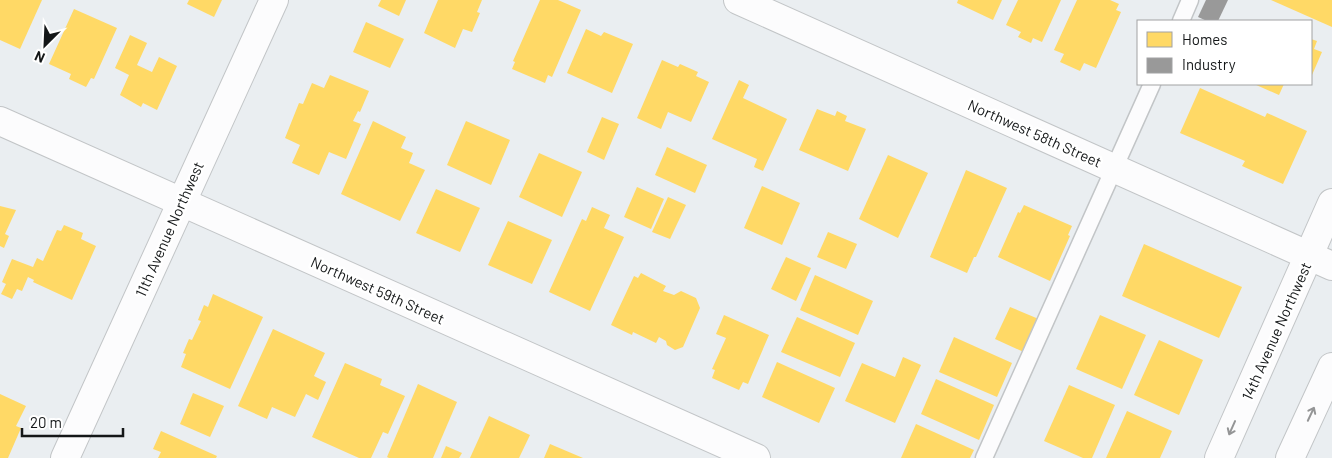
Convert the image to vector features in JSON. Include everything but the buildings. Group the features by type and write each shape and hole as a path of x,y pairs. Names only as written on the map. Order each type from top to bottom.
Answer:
{"street":[{"name":"11th Avenue Northwest","path":"65,458 274,0"},
{"name":"Northwest 58th Street","path":"738,0 1320,260"},
{"name":"Northwest 59th Street","path":"0,121 756,458"},
{"name":"14th Avenue Northwest","path":"1219,458 1320,260 1332,203"},
{"path":"1290,458 1332,367"}],"lane":[{"path":"1181,20 1190,0"},
{"path":"984,458 1152,85"}]}
